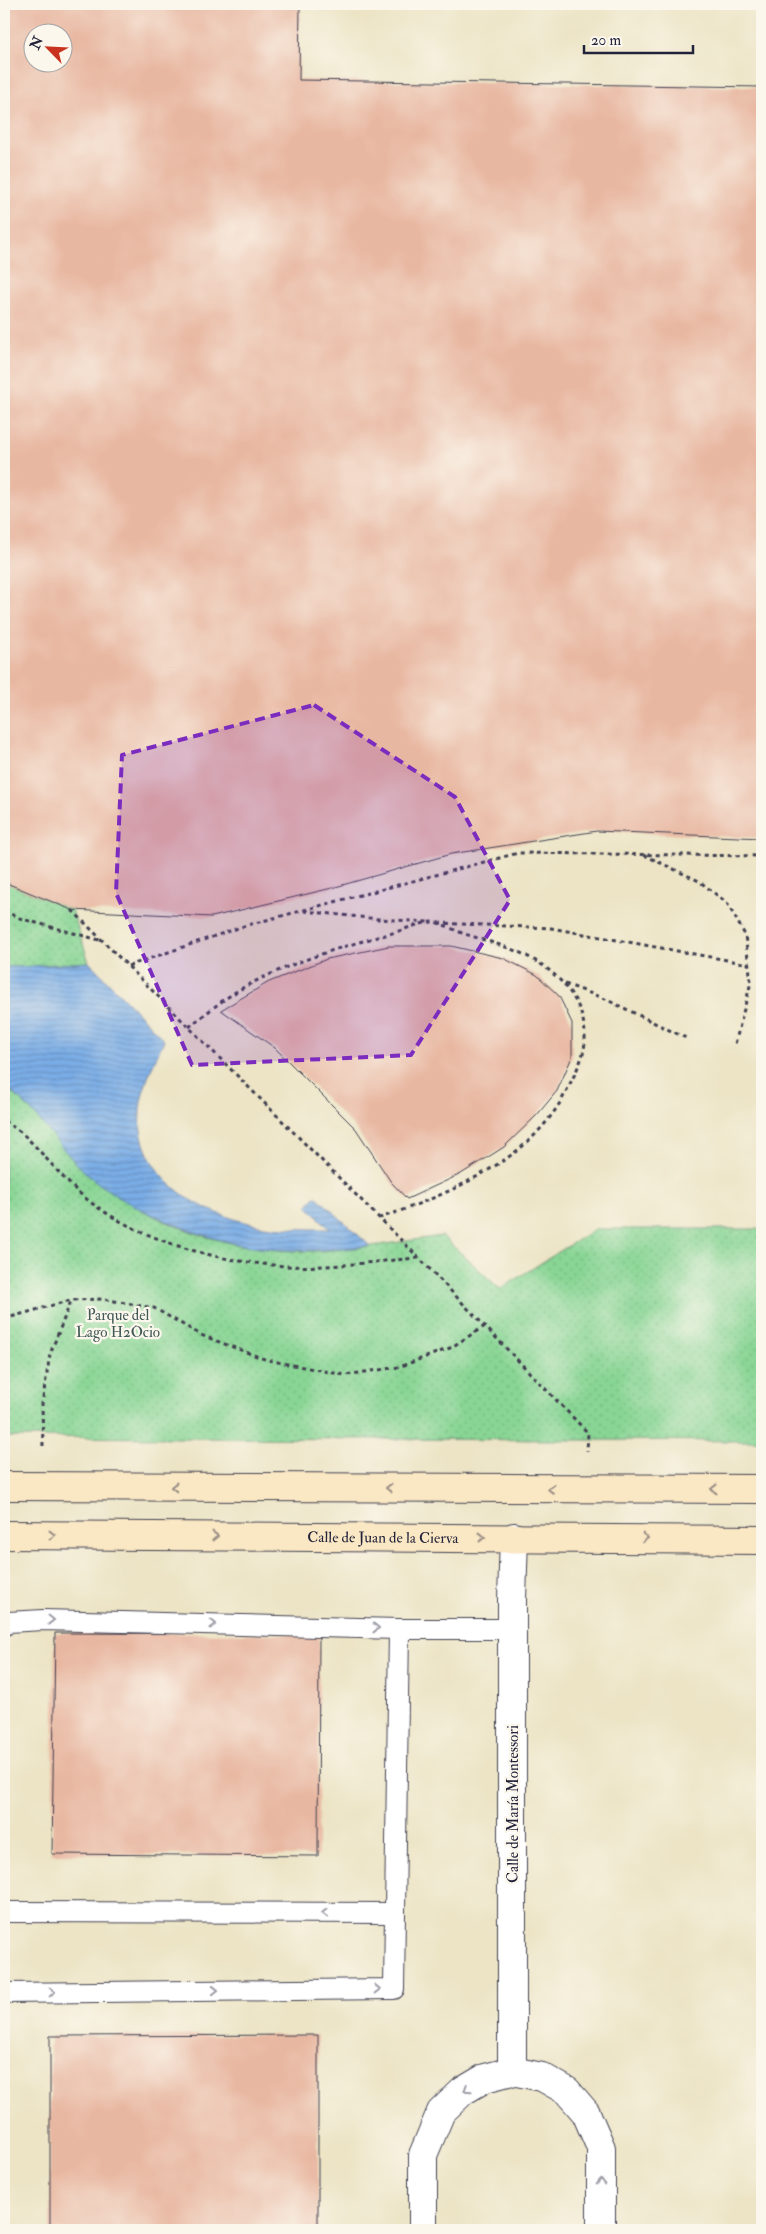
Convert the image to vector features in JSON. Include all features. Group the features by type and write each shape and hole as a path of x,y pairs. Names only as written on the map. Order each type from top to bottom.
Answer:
{"street":[{"path":"4,1486 762,1490"},
{"name":"Calle de Juan de la Cierva","path":"4,1535 762,1540"},
{"name":"Calle de María Montessori","path":"512,2070 514,1537"},
{"path":"423,2230 423,2155 441,2112 463,2091 485,2078 512,2070 542,2077 566,2091 586,2114 601,2148 600,2230"}],"lane":[{"path":"4,1626 8,1622 43,1620 399,1629 513,1629"},
{"path":"4,1992 394,1989 399,1629"},
{"path":"4,1912 395,1913"}],"path":[{"path":"128,966 244,926 518,853 762,856"},
{"path":"641,854 699,881 726,903 745,935 751,982 735,1044"},
{"path":"72,910 380,1218 485,1326 588,1434 588,1451"},
{"path":"4,911 22,919 104,941"},
{"path":"302,911 378,919 551,928 749,964"},
{"path":"189,1027 225,999 251,983 313,956 356,942 434,922 522,953 546,967 565,984 577,1003 583,1019 585,1040 581,1063 562,1099 542,1129 514,1153 462,1185 414,1206 380,1218"},
{"path":"565,984 603,998 686,1038"},
{"path":"4,1120 25,1136 51,1167 90,1202 144,1234 194,1251 259,1264 323,1266 419,1258"},
{"path":"4,1318 71,1300 103,1299 154,1308 200,1335 266,1360 345,1375 399,1367 450,1348 485,1326"},
{"path":"43,1446 42,1404 50,1354 71,1300"}],"highlighted area":[{"path":"314,705 455,797 510,900 411,1055 192,1065 116,893 122,755"}],"green space":[{"path":"4,882 72,910 89,962 4,967"},
{"name":"Parque del Lago H2Ocio","path":"4,1086 30,1108 81,1168 110,1190 160,1219 214,1239 242,1245 270,1249 317,1251 442,1236 500,1289 595,1229 762,1229 762,1441 4,1437"}],"water":[{"path":"89,962 164,1040 149,1074 140,1109 141,1133 148,1155 160,1173 175,1188 193,1201 214,1212 258,1225 330,1229 307,1206 316,1196 370,1246 341,1249 288,1250 239,1244 215,1238 189,1230 131,1204 102,1186 74,1161 26,1105 4,1086 4,967"}],"building":[{"path":"4,4 300,4 299,80 762,87 762,838 597,831 451,854 332,888 212,917 72,910 4,882"},
{"path":"389,946 451,946 503,958 537,975 559,996 572,1023 572,1057 557,1091 537,1115 504,1147 461,1174 407,1199 391,1182 356,1129 275,1048 221,1010 269,982 327,959"},
{"path":"55,1633 319,1634 318,1856 52,1854"},
{"path":"318,2035 318,2230 50,2230 50,2036"}]}
